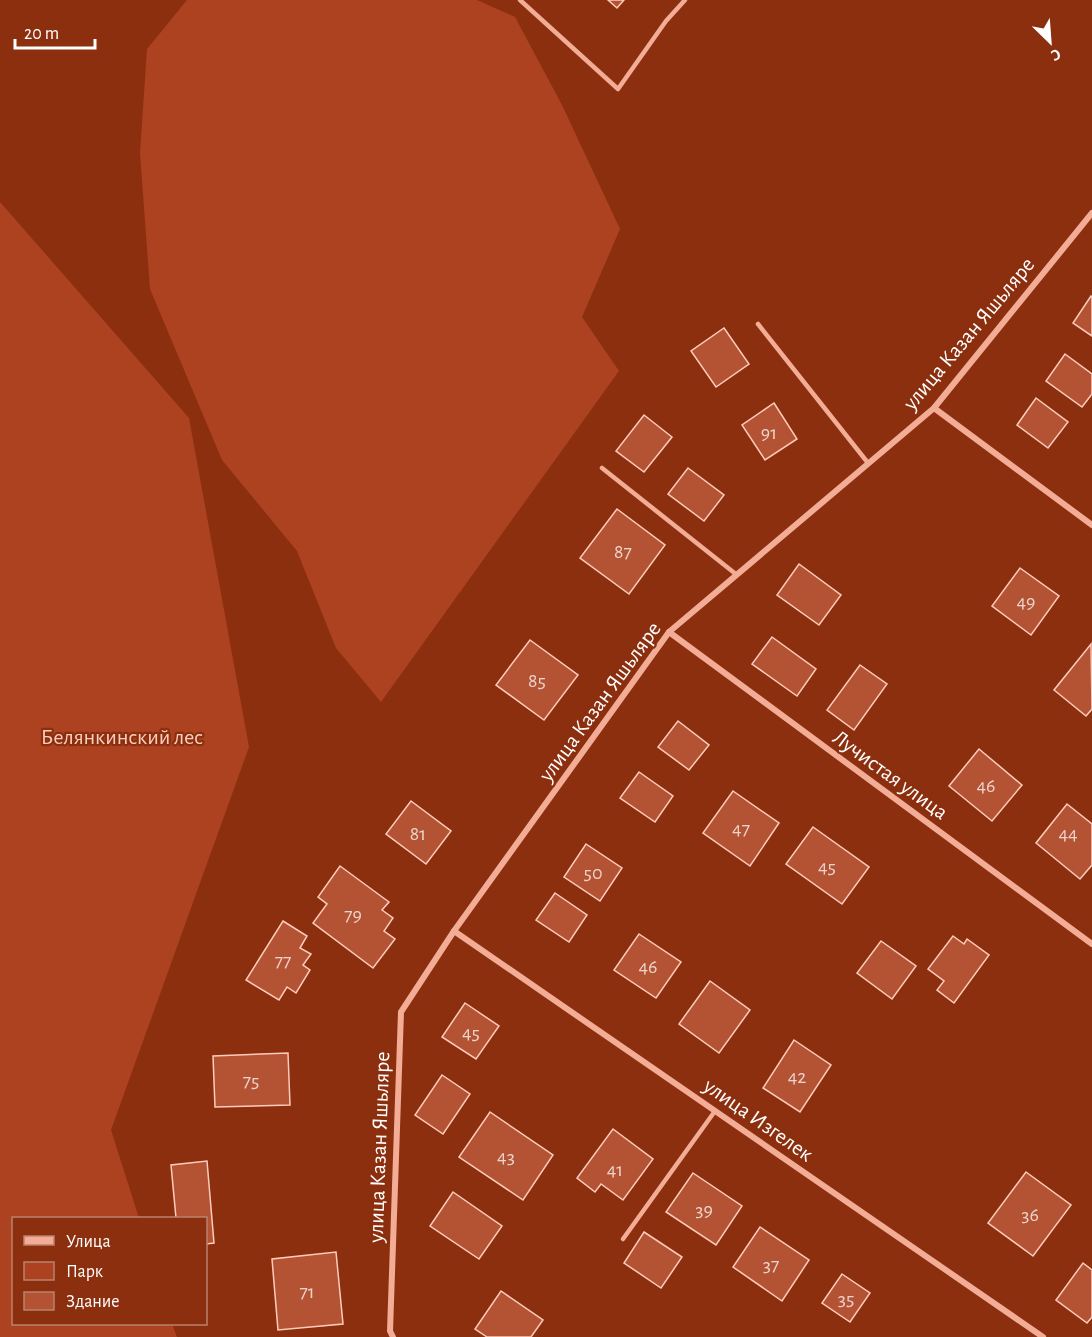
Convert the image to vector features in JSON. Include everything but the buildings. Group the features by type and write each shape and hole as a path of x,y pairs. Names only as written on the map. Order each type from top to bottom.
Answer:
{"street":[{"name":"улица Казан Яшьляре","path":"393,1337 390,1331 401,1012 454,931 669,632 934,408 1092,213"},
{"path":"934,408 1092,525"},
{"name":"Лучистая улица","path":"669,632 1092,945"},
{"name":"улица Изгелек","path":"454,931 1043,1337"}],"lane":[{"path":"520,0 618,89 666,21 685,0"},
{"path":"758,324 868,463"},
{"path":"603,468 737,575"},
{"path":"623,1239 715,1111"}],"green space":[{"path":"187,0 477,0 515,17 562,105 620,229 582,317 619,371 381,702 336,648 297,551 222,460 150,289 140,153 147,49"},
{"name":"Белянкинский лес","path":"0,202 189,418 249,747 111,1130 139,1217 12,1217 12,1325 172,1325 177,1337 0,1337"}]}
